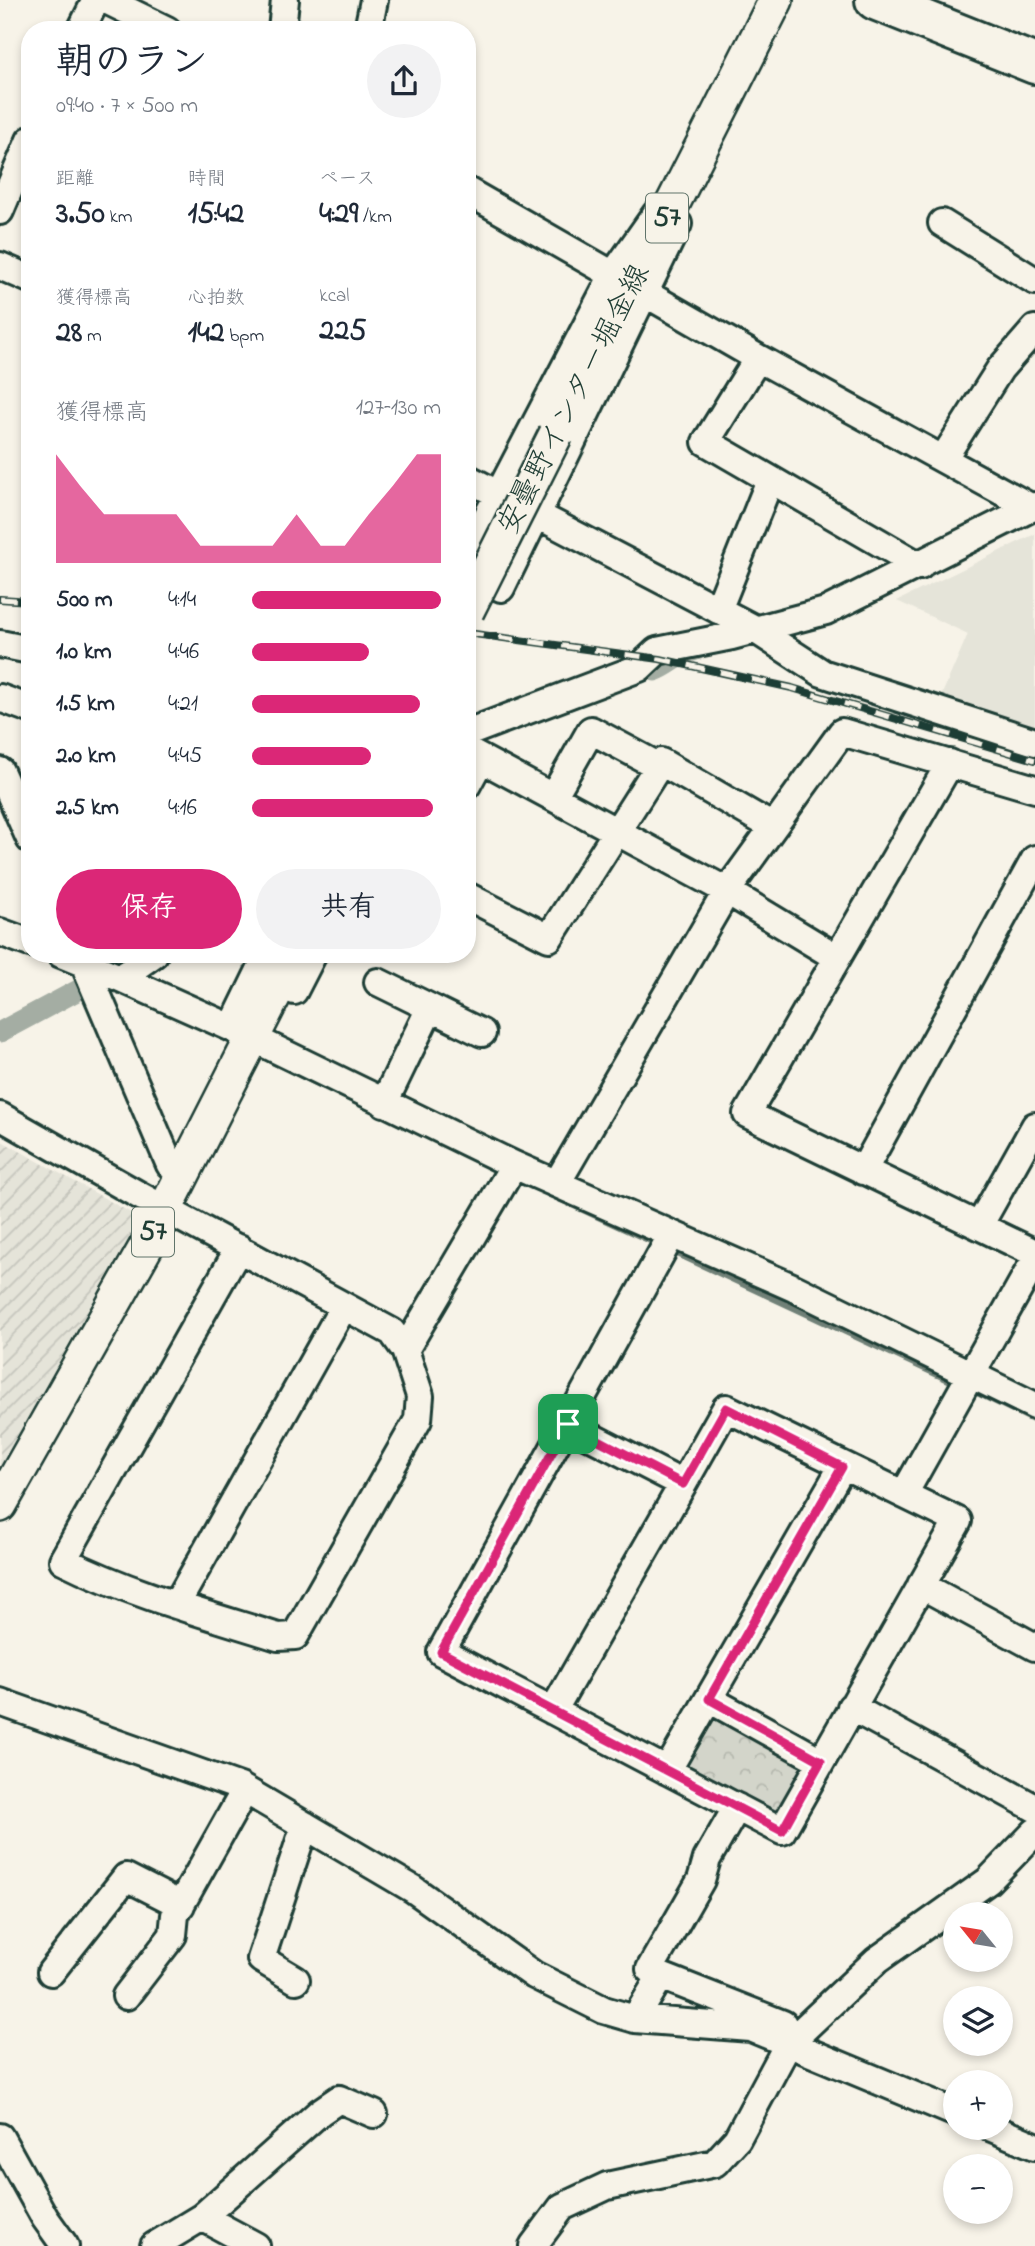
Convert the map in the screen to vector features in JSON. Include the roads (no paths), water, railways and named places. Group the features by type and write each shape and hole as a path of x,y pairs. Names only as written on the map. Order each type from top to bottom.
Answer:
{"highway":[{"path":"875,0 1035,64"}],"main road":[{"name":"安曇野インター堀金線","path":"476,593 776,0"},
{"name":"57","path":"0,1505 167,1208 250,1037 290,963"}],"street":[{"path":"86,21 96,0"},
{"path":"106,0 149,21"},
{"path":"283,21 285,0"},
{"path":"370,21 373,0"},
{"path":"0,211 21,161"},
{"path":"476,196 758,358 1034,507"},
{"path":"942,222 1035,281"},
{"path":"0,266 21,275"},
{"path":"476,539 500,495 631,285"},
{"path":"476,574 501,588 538,515 631,285"},
{"path":"943,459 1000,369 1035,329"},
{"path":"758,358 706,442 920,566"},
{"path":"718,610 770,480"},
{"path":"476,483 753,628 822,673 1035,742"},
{"path":"476,730 639,668 657,650 732,636 753,628 826,611 1034,507"},
{"path":"0,644 21,648"},
{"path":"0,698 21,706"},
{"path":"553,797 591,730 658,766"},
{"path":"557,1183 727,891 842,732 1035,789"},
{"path":"476,756 727,891 836,957"},
{"path":"476,901 549,938 661,762 773,827"},
{"path":"950,763 747,1114 1035,1253"},
{"path":"0,771 21,819"},
{"path":"863,1171 1035,859"},
{"path":"0,932 21,940"},
{"path":"78,963 170,1165 184,1174"},
{"path":"89,963 250,1037 514,1165 792,1287 1035,1406"},
{"path":"120,978 141,963"},
{"path":"250,1037 266,963"},
{"path":"250,1037 306,963"},
{"path":"378,982 482,1033"},
{"path":"384,1103 429,1008"},
{"path":"0,1116 137,1194 167,1208 392,1332 405,1350 420,1396 418,1420 295,1636 278,1637 176,1605 97,1577 63,1560 239,1248"},
{"path":"979,1226 1035,1126"},
{"path":"405,1350 514,1165"},
{"path":"553,1712 726,1408 842,1467 958,1521 782,1831 553,1712 441,1652 671,1236"},
{"path":"904,1494 1035,1260"},
{"path":"176,1605 344,1306"},
{"path":"568,1424 683,1484"},
{"path":"667,1771 842,1467"},
{"path":"921,1585 1035,1647"},
{"path":"709,1699 821,1761"},
{"path":"0,1703 245,1790 412,1889 534,1975 604,2010 635,2019 751,2028 795,2038"},
{"path":"851,1707 1035,1808"},
{"path":"126,1996 173,1935 175,1915 245,1790"},
{"path":"737,1807 707,1859 701,1880 650,1969 661,1976 746,2007 795,2038 943,2107"},
{"path":"296,1980 261,1959 305,1825"},
{"path":"533,2246 562,2207 607,2186 715,2162 737,2139 795,2038 877,1960 988,1881 1035,1832"},
{"path":"51,1972 126,1877 181,1905"},
{"path":"635,2019 661,1976"},
{"path":"154,2246 202,2217 320,2112 339,2099 374,2114"},
{"path":"0,2137 45,2218 65,2246"},
{"path":"1013,2137 1035,2146"},
{"path":"202,2217 256,2246"}],"waterway":[{"path":"655,671 696,650"},
{"path":"0,1032 84,987"},
{"path":"270,1061 324,1087"},
{"path":"548,1194 659,1245"},
{"path":"669,1250 957,1384"},
{"path":"971,1390 1035,1421"}],"railway":[{"path":"0,599 21,600"},
{"path":"476,634 660,659 792,688 1035,760"}]}
